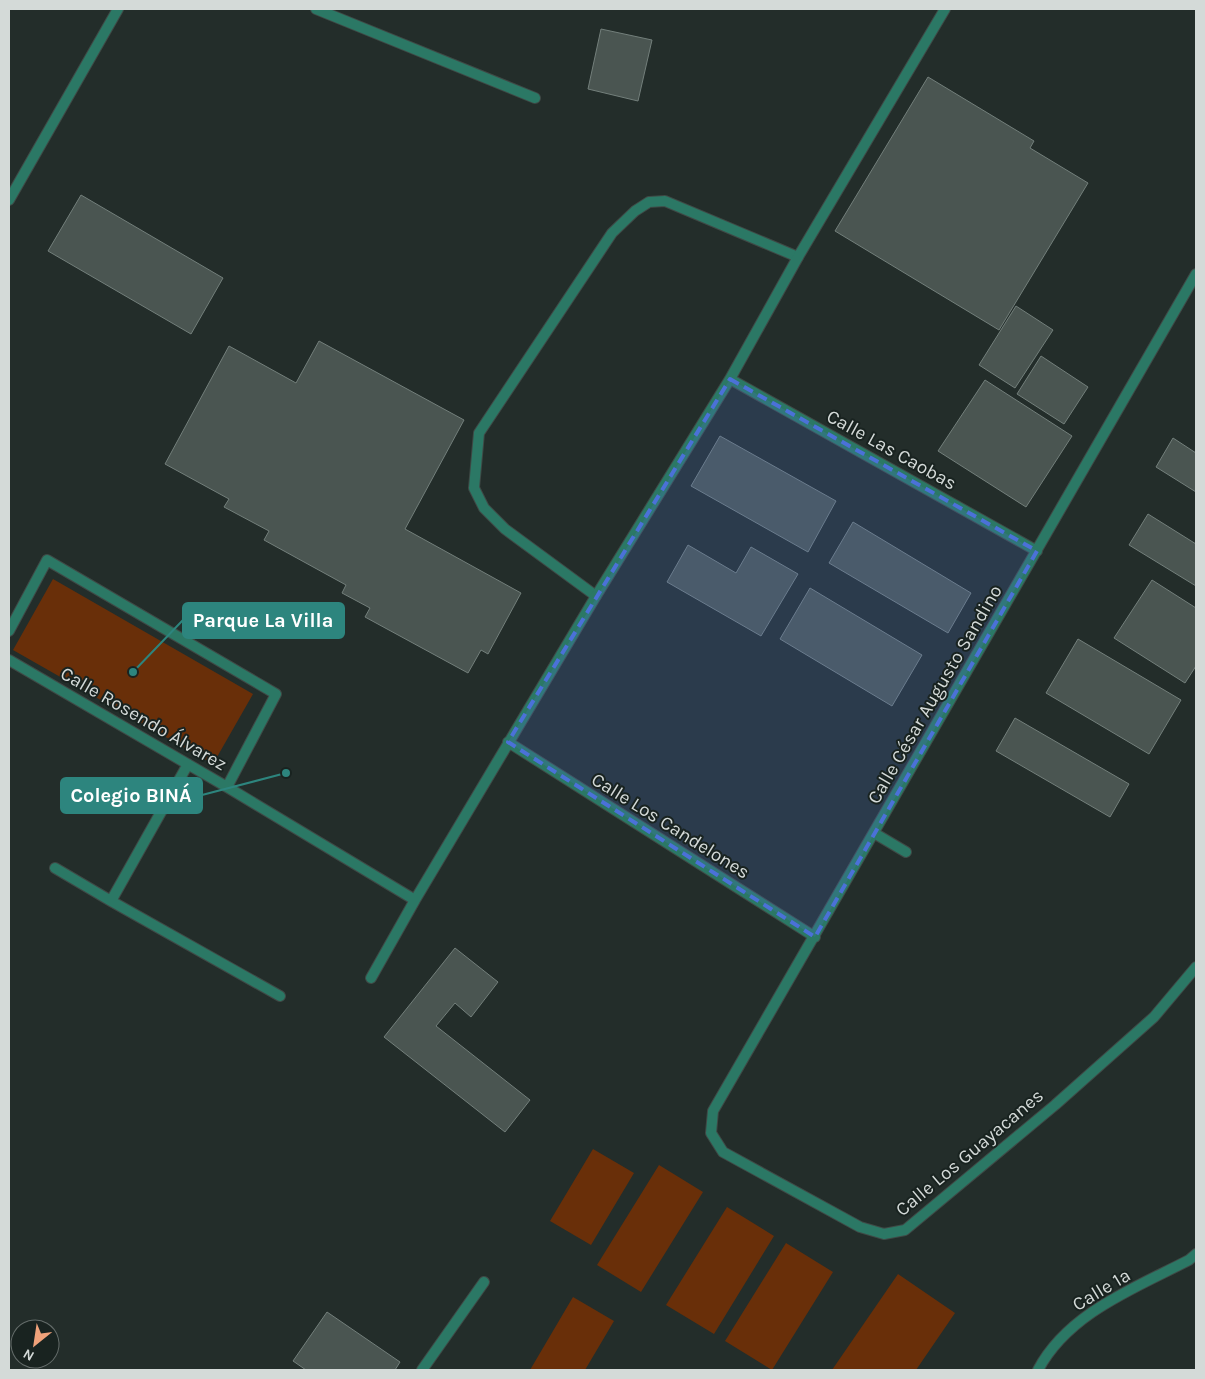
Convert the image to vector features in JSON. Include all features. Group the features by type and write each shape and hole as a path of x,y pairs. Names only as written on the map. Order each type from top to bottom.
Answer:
{"street":[{"path":"9,200 118,9"},
{"path":"316,9 535,98"},
{"path":"371,978 414,900 508,742 730,379 798,257 945,9"},
{"path":"596,596 505,529 484,508 474,488 479,433 612,233 635,211 648,202 665,201 798,257"},
{"name":"Calle César Augusto Sandino","path":"711,1133 713,1111 1196,274"},
{"name":"Calle Las Caobas","path":"730,379 1037,550"},
{"path":"9,631 47,560 276,694 227,787"},
{"name":"Calle Rosendo Álvarez","path":"9,660 227,787 414,900"},
{"name":"Calle Los Candelones","path":"508,742 814,937"},
{"path":"110,901 188,764"},
{"path":"874,833 906,852"},
{"path":"55,868 280,996"},
{"name":"Calle Los Guayacanes","path":"711,1133 723,1152 860,1227 884,1234 904,1230 1054,1105 1154,1017 1196,968"},
{"name":"Calle 1a","path":"1038,1370 1059,1339 1083,1318 1110,1301 1189,1260 1196,1254"},
{"path":"422,1370 484,1282"}],"highlighted area":[{"path":"730,379 1037,551 815,937 508,742"}],"shaded area":[{"path":"53,579 253,694 213,764 13,650"},
{"path":"593,1149 634,1173 591,1245 550,1221"},
{"path":"659,1165 703,1192 641,1292 597,1265"},
{"path":"727,1207 774,1236 714,1334 666,1305"},
{"path":"786,1243 833,1272 772,1370 725,1341"},
{"path":"898,1274 955,1313 916,1370 832,1370"},
{"path":"573,1297 614,1321 585,1370 530,1370"}],"building":[{"path":"601,29 652,40 638,101 588,89"},
{"path":"928,77 1034,141 1030,148 1088,183 999,330 835,231"},
{"path":"81,195 223,278 191,334 48,251"},
{"path":"1016,306 1053,330 1015,388 979,365"},
{"path":"319,341 464,420 405,529 521,593 488,654 481,650 468,673 365,617 370,608 342,593 346,585 264,540 269,531 224,507 229,499 165,464 229,346 296,383"},
{"path":"1041,356 1088,387 1064,424 1017,394"},
{"path":"985,380 1072,436 1026,507 938,451"},
{"path":"720,436 836,501 808,552 691,486"},
{"path":"1173,438 1196,453 1196,492 1156,467"},
{"path":"1148,514 1196,544 1196,586 1129,545"},
{"path":"853,522 971,593 948,633 829,563"},
{"path":"688,545 736,573 751,547 798,574 761,636 667,582"},
{"path":"1152,580 1196,608 1196,666 1185,683 1114,638"},
{"path":"810,588 922,655 892,706 780,639"},
{"path":"1078,639 1181,700 1149,754 1046,693"},
{"path":"1015,718 1129,784 1110,817 996,751"},
{"path":"455,948 498,982 471,1017 455,1003 436,1026 530,1100 505,1132 384,1037"},
{"path":"327,1312 400,1362 395,1370 306,1370 293,1361"}],"place":[{"name":"Parque La Villa","path":"133,672"},
{"name":"Colegio BINÁ","path":"286,773"}]}
